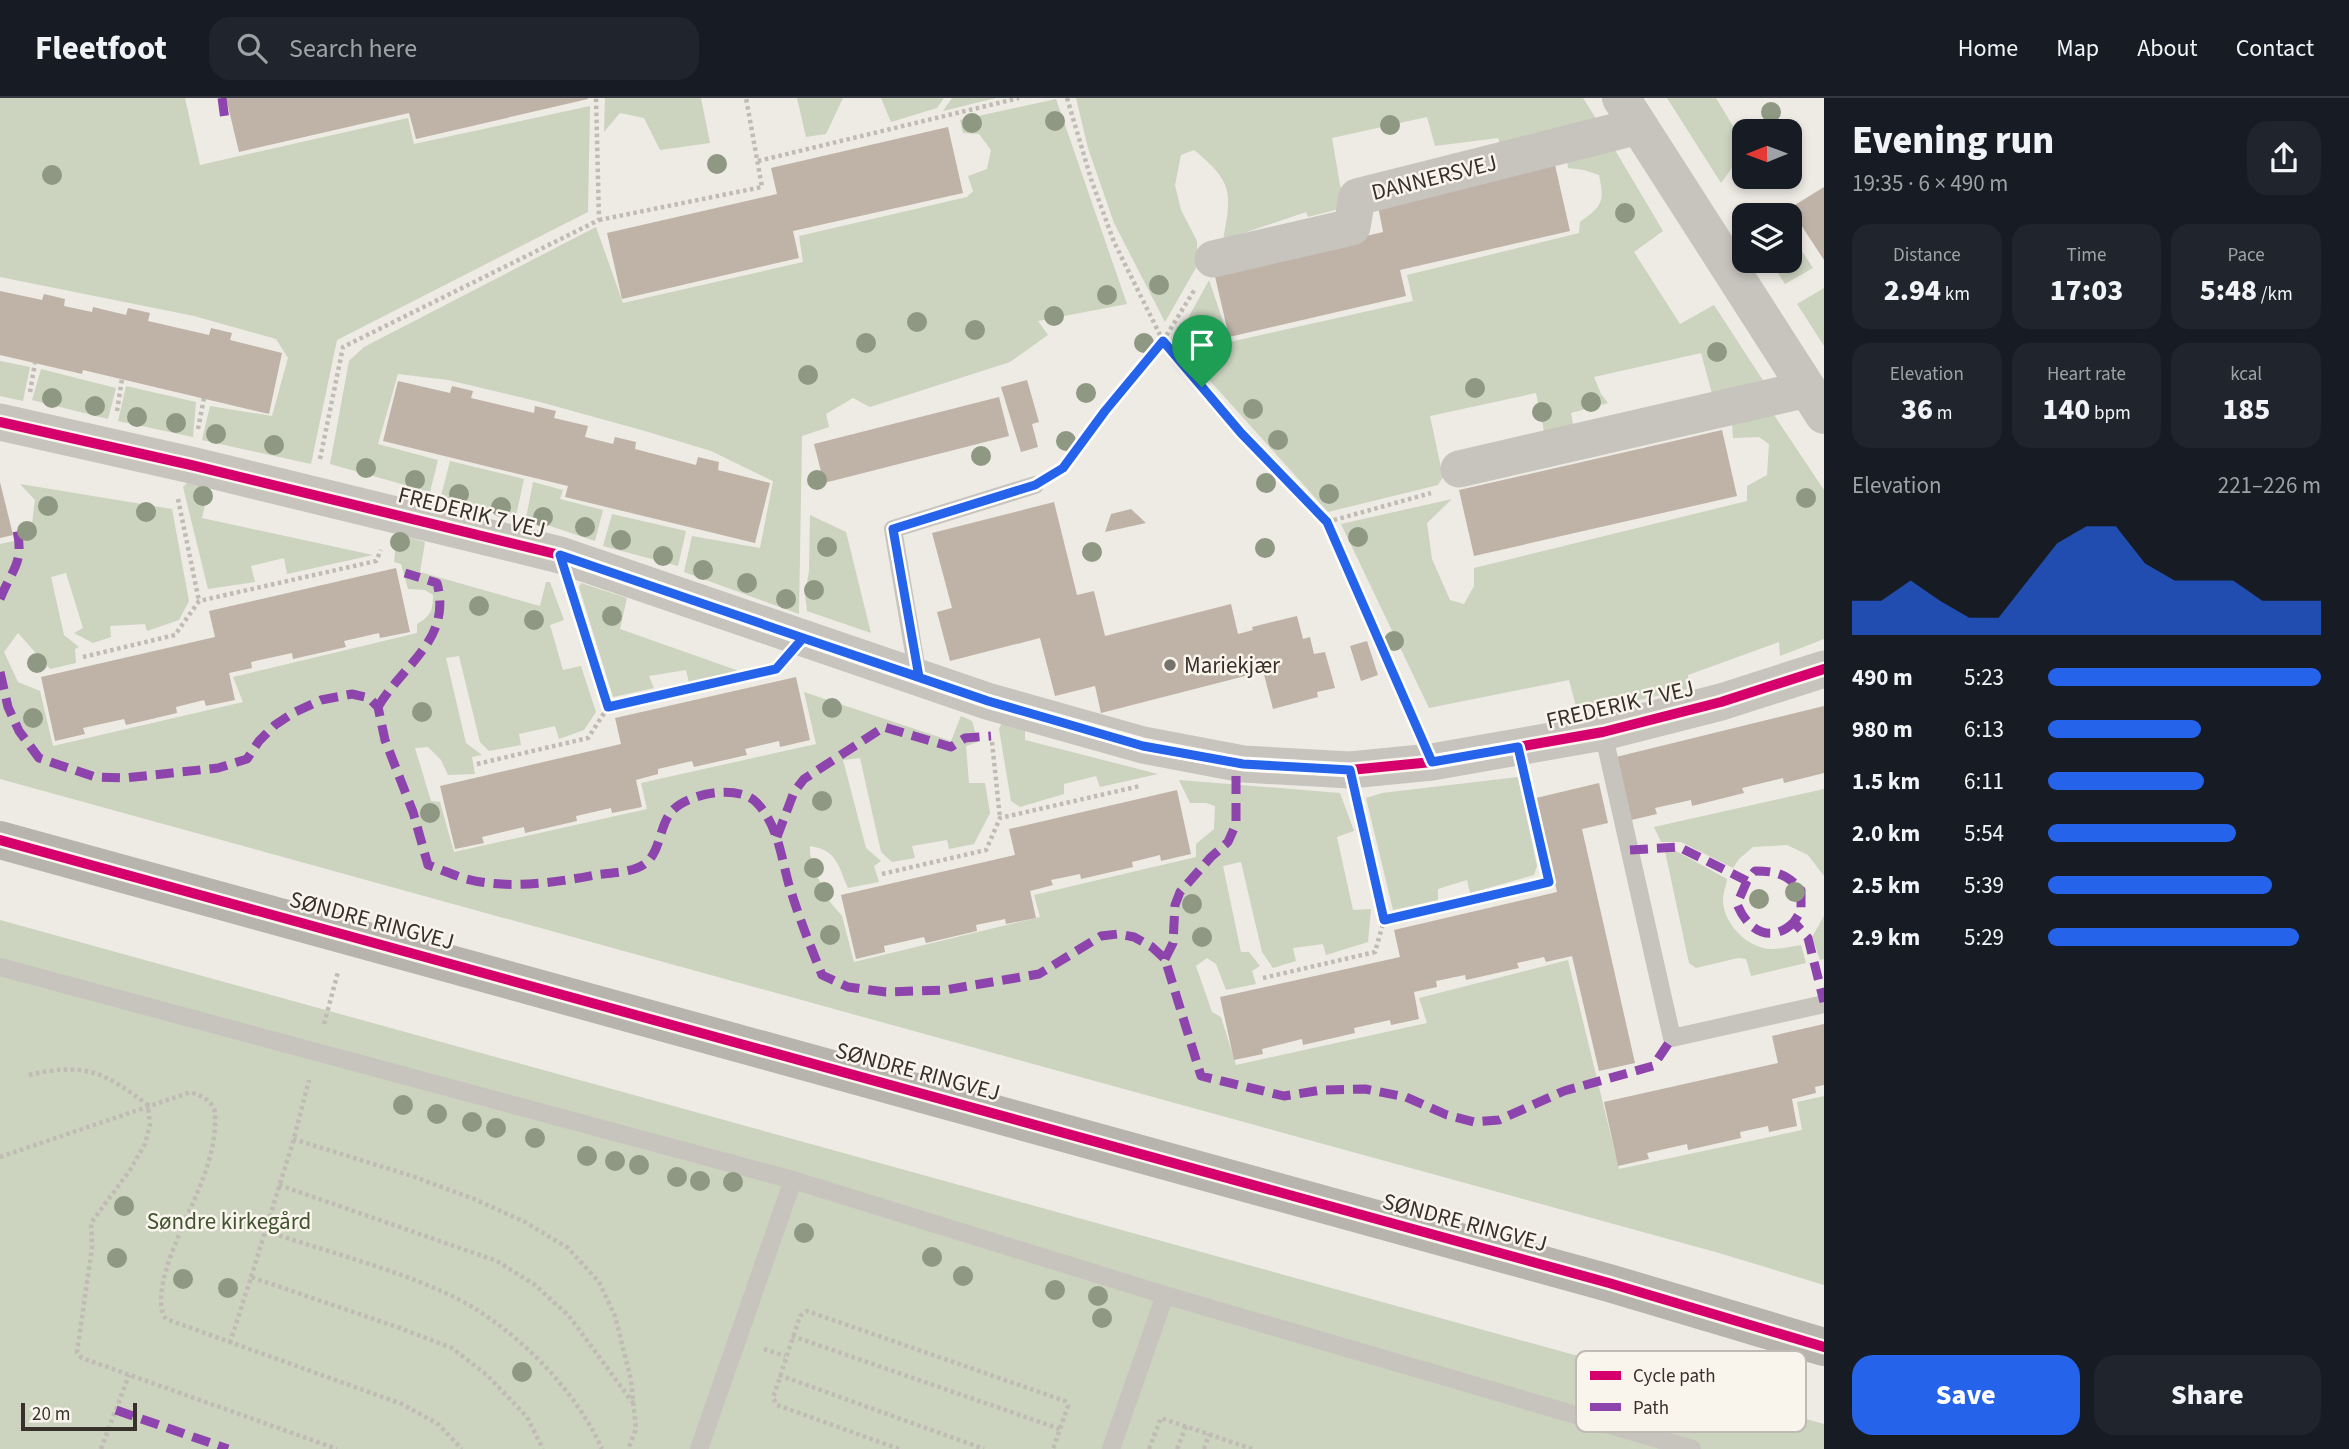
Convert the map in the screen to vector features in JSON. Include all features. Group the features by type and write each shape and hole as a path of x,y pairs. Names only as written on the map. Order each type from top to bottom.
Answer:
{"main road":[{"name":"SØNDRE RINGVEJ","path":"0,840 1609,1283 1824,1347"}],"street":[{"name":"DANNERSVEJ","path":"1213,259 1352,227 1357,197 1630,112 1815,402 1459,469"},
{"name":"FREDERIK 7 VEJ","path":"0,422 169,459 560,555 988,701 1143,746 1243,764 1350,770 1432,762 1603,732 1721,702 1824,669"}],"lane":[{"path":"919,677 893,529 1035,485"},
{"path":"1603,732 1672,1038 1824,1004"},
{"path":"0,967 793,1180 1165,1294 1576,1415"},
{"path":"699,1449 793,1180"},
{"path":"1111,1449 1165,1294"},
{"path":"1634,1432 1692,1449"}],"path":[{"path":"596,98 599,220"},
{"path":"313,494 343,347 599,220 762,187 746,98"},
{"path":"758,161 1019,98"},
{"path":"1067,98 1091,179 1114,242 1163,341 1241,433 1327,522 1432,762"},
{"path":"1035,485 1063,468 1105,411 1163,341 1213,259"},
{"path":"169,459 199,601"},
{"path":"1327,522 1446,489 1459,469"},
{"path":"83,657 175,635 199,601 376,561 396,513"},
{"path":"560,555 608,707"},
{"path":"477,764 589,738 608,707 776,669 803,638"},
{"path":"883,874 986,850 1000,818 988,701"},
{"path":"1384,920 1549,882 1518,747"},
{"path":"1000,818 1164,780 1181,752"},
{"path":"1263,978 1375,952 1384,920 1350,770"},
{"path":"230,1343 293,1139 347,936"},
{"path":"29,1075 77,1068 109,1077 148,1105 150,1125 145,1144 130,1170 90,1223 92,1248 77,1352 82,1358 337,1449"},
{"path":"0,1157 191,1092 205,1098 215,1109 215,1129 210,1156 201,1184 174,1244 162,1292 161,1313 166,1319 402,1404 438,1424 463,1449"},
{"path":"293,1139 412,1176 474,1199 525,1222 568,1248 599,1282 615,1315 631,1380 636,1429 628,1449"},
{"path":"279,1185 497,1261 535,1284 569,1316 633,1403"},
{"path":"266,1231 453,1297 487,1318 524,1346 562,1382 602,1449"},
{"path":"251,1277 400,1328 452,1349 488,1376 527,1417 543,1449"},
{"path":"899,1449 777,1405 773,1398 779,1375 800,1316 807,1311 1065,1401 1068,1406 1053,1449"},
{"path":"792,1336 1060,1429"},
{"path":"101,1449 129,1375"},
{"path":"779,1375 984,1449"},
{"path":"1149,1449 1161,1418 1252,1449"},
{"path":"1177,1449 1186,1426"},
{"path":"1204,1449 1209,1434"},
{"path":"1230,1449 1233,1443"}],"green space":[{"path":"0,98 185,98 200,165 408,118 414,144 590,106 588,212 337,340 311,464 202,440 210,406 272,416 288,358 276,339 194,316 0,277"},
{"path":"605,98 701,98 710,143 660,150 644,118 620,113 604,132"},
{"path":"797,98 843,98 826,134 806,137"},
{"path":"881,98 944,98 937,108 891,122"},
{"path":"952,98 996,98 943,111"},
{"path":"1076,98 1583,98 1597,120 1501,146 1498,138 1435,146 1427,117 1332,138 1340,185 1347,207 1308,217 1306,212 1223,240 1228,199 1223,180 1194,150 1181,155 1175,185 1181,210 1197,241 1197,266 1165,322 1114,223 1088,148"},
{"path":"1667,98 1716,98 1732,124 1732,168 1721,183"},
{"path":"1056,99 1127,304 1038,321 1048,335 1010,362 870,407 853,398 826,414 829,427 802,436 799,614 684,572 692,536 760,548 773,481 711,451 540,402 448,380 398,374 378,444 438,460 430,492 330,464 349,361 364,347 596,227 623,303 803,262 799,236 967,197 973,191 968,176 987,169 991,150 979,134 963,133 960,120"},
{"path":"1612,145 1663,231 1634,252 1680,324 1714,305 1766,385 1714,401 1701,353 1594,377 1608,403 1571,413 1574,429 1545,436 1536,393 1430,416 1443,477 1438,485 1328,512 1175,342 1209,280 1230,342 1413,301 1407,275 1579,233 1580,222 1600,203 1601,184 1599,175 1568,168 1567,160"},
{"path":"1802,251 1813,268 1785,284 1778,273 1802,273"},
{"path":"1824,288 1824,346 1797,304"},
{"path":"0,361 30,367 23,401 0,396"},
{"path":"41,369 116,388 108,419 32,400"},
{"path":"126,386 196,402 193,437 118,421"},
{"path":"1774,415 1824,490 1824,639 1780,656 1779,642 1688,675 1688,689 1578,714 1569,680 1429,708 1341,524 1452,499 1427,523 1432,559 1450,600 1464,604 1474,586 1474,568 1747,501 1747,486 1767,475 1769,444 1759,437 1733,438 1732,423"},
{"path":"450,461 524,479 516,516 441,496"},
{"path":"533,482 563,490 560,499 603,510 595,541 526,518"},
{"path":"187,483 209,487 202,518 373,555 287,574 284,558 251,566 255,582 208,589 183,487"},
{"path":"20,484 172,509 189,601 179,620 147,631 145,624 110,626 111,637 93,643 74,633 83,628 66,573 51,577 64,635 79,647 75,649 76,663 50,669 18,633 4,652 18,682 40,691 53,746 243,702 233,677 417,633 417,624 430,612 433,595 425,590 408,589 401,564 394,562 397,534 425,542 420,572 540,606 546,582 550,582 564,620 550,625 563,670 581,666 596,712 584,730 559,739 555,726 519,734 521,745 489,751 480,742 459,656 446,658 466,743 482,755 472,757 475,774 448,775 441,760 428,747 415,748 431,801 440,802 454,852 647,809 641,783 816,744 804,692 951,741 961,716 972,721 978,742 966,746 969,783 985,783 990,813 974,844 949,849 947,840 912,846 915,858 892,862 881,852 860,758 843,760 866,848 881,861 874,866 879,882 848,888 831,855 810,846 810,854 830,902 842,916 854,962 1040,917 1034,895 1196,857 1196,844 1214,829 1215,806 1190,803 1179,780 1340,793 1354,831 1337,837 1353,910 1371,909 1368,942 1326,955 1323,944 1293,948 1296,961 1273,968 1262,952 1241,862 1223,866 1241,952 1249,952 1260,966 1252,971 1256,984 1226,990 1216,964 1207,958 1196,966 1212,1012 1221,1017 1236,1065 1427,1023 1419,998 1568,960 1619,1169 1802,1130 1797,1102 1824,1096 1824,1285 1719,1253 0,779 0,544 14,541 21,523 32,523 35,500"},
{"path":"612,514 686,531 678,566 603,546"},
{"path":"810,515 846,532 871,633 807,611 805,594 809,571"},
{"path":"581,583 627,598 620,629 739,671 689,683 686,670 649,676 654,688 613,697 579,587"},
{"path":"1002,722 1025,728 1025,740 1158,774 1100,787 1096,776 1064,784 1064,794 1020,807 1011,801 999,729"},
{"path":"1518,777 1537,866 1534,875 1470,893 1467,880 1438,889 1438,900 1393,910 1366,798 1382,793"},
{"path":"1824,789 1824,876 1808,855 1787,845 1753,847 1733,868 1681,842 1661,842 1654,827"},
{"path":"1674,850 1727,879 1723,898 1726,916 1742,936 1767,949 1801,945 1806,963 1751,976 1746,959 1738,958 1696,968 1689,963 1665,851"},
{"path":"1824,916 1824,959 1820,960 1812,937"},
{"name":"Søndre kirkegård","path":"0,920 1576,1355 1576,1432 1806,1432 1806,1419 1824,1424 1824,1449 0,1449"}],"building":[{"path":"226,98 588,99 416,139 409,113 239,152"},
{"path":"948,127 963,193 793,231 799,258 622,299 607,233 777,194 771,168"},
{"path":"1555,165 1570,231 1400,270 1406,296 1229,337 1214,272 1383,232 1378,206"},
{"path":"1824,187 1824,260 1802,226 1802,203 1798,203"},
{"path":"0,291 42,300 44,294 65,299 64,306 92,312 93,307 126,315 128,308 150,313 148,321 209,335 211,328 232,333 230,340 282,353 269,414 83,370 82,374 0,355"},
{"path":"1027,380 1039,422 1032,424 1038,447 1021,452 1001,387"},
{"path":"398,381 450,393 452,386 473,391 471,398 534,413 535,406 556,411 554,418 588,426 585,437 613,444 615,437 636,442 635,449 696,465 698,457 719,462 718,470 770,483 755,543 565,497 568,486 383,441"},
{"path":"999,397 1009,436 824,483 814,444"},
{"path":"1722,430 1737,496 1474,556 1459,490"},
{"path":"0,482 13,535 0,538"},
{"path":"1054,502 1077,595 1094,591 1105,636 1231,604 1238,634 1253,630 1252,627 1297,616 1303,639 1310,637 1314,654 1325,652 1335,688 1317,692 1318,697 1273,709 1262,667 1248,671 1249,675 1101,713 1095,686 1055,696 1040,638 950,661 937,612 952,608 932,533"},
{"path":"1131,509 1146,523 1105,532 1111,514"},
{"path":"396,568 410,632 380,638 379,633 344,641 346,647 293,659 292,653 251,662 252,668 229,673 235,700 206,706 204,700 176,707 177,713 126,725 124,719 83,728 85,734 55,741 41,677 215,637 209,611"},
{"path":"1367,641 1378,675 1361,681 1350,646"},
{"path":"796,677 810,740 780,747 779,741 745,749 747,755 694,767 692,761 658,769 658,774 636,780 642,807 612,813 611,808 576,816 577,821 525,833 524,827 482,837 484,843 455,849 440,786 621,744 615,718"},
{"path":"1824,706 1824,773 1784,783 1783,778 1742,788 1744,793 1692,806 1691,800 1655,808 1657,814 1627,821 1612,758"},
{"path":"1599,783 1608,823 1582,829 1635,1063 1599,1071 1572,956 1546,962 1544,957 1517,963 1519,968 1466,980 1465,975 1436,981 1437,987 1414,992 1419,1019 1391,1025 1390,1020 1354,1028 1355,1033 1303,1045 1302,1039 1262,1049 1263,1054 1234,1060 1220,997 1400,957 1394,930 1557,892 1536,798"},
{"path":"1177,790 1191,854 1161,861 1160,855 1132,862 1133,867 1081,879 1080,874 1051,880 1053,885 1030,891 1036,918 1006,924 1005,919 976,925 977,931 926,943 924,937 884,946 885,952 856,959 841,895 1015,855 1009,829"},
{"path":"1824,1024 1824,1085 1815,1087 1816,1093 1792,1099 1797,1126 1769,1132 1768,1126 1740,1132 1741,1138 1688,1150 1687,1144 1647,1153 1649,1159 1618,1166 1604,1102 1778,1063 1772,1036"}],"marked path":[{"path":"222,98 225,120"},
{"path":"0,599 18,557 16,526"},
{"path":"378,707 423,650 438,620 440,603 437,583 405,573"},
{"path":"0,672 8,707 19,731 39,758 95,777 125,778 218,768 247,759 259,741 275,725 321,700 352,694 369,698 378,707 385,740 413,812 428,865 479,882 529,884 632,870 651,858 667,818 679,805 689,799 713,793 738,793 748,796 763,811 774,831 804,930 822,975 848,987 886,992 945,990 1039,974 1101,936 1118,934 1134,937 1152,947 1165,959 1201,1076 1284,1096 1322,1090 1365,1089 1406,1097 1447,1115 1474,1122 1499,1120 1564,1091 1653,1066 1672,1038"},
{"path":"777,837 794,792 804,779 884,727 951,747 965,738 991,736"},
{"path":"1165,959 1173,943 1175,905 1180,892 1228,842 1236,824 1236,763"},
{"path":"1630,850 1679,847 1747,881 1755,871 1775,873 1791,880 1801,890 1801,911 1794,922 1808,938 1824,1002"},
{"path":"1747,881 1737,904 1753,927 1768,933 1777,933 1794,922"},
{"path":"116,1410 228,1449"}],"cycle path":[{"path":"0,422 191,465 560,555 987,701 1143,745 1243,764 1350,770 1432,762 1603,732 1721,702 1824,669"},
{"path":"0,840 1609,1283 1824,1347"}],"place":[{"name":"Mariekjær","path":"1170,665"}],"route":[{"path":"1202,387 1163,341 1105,411 1063,468 1035,485 893,529 919,677 803,638 776,669 608,707 560,555 803,638 988,701 1143,746 1243,764 1350,770 1384,920 1549,882 1518,747 1432,762 1327,522 1241,433 1202,387"}]}
